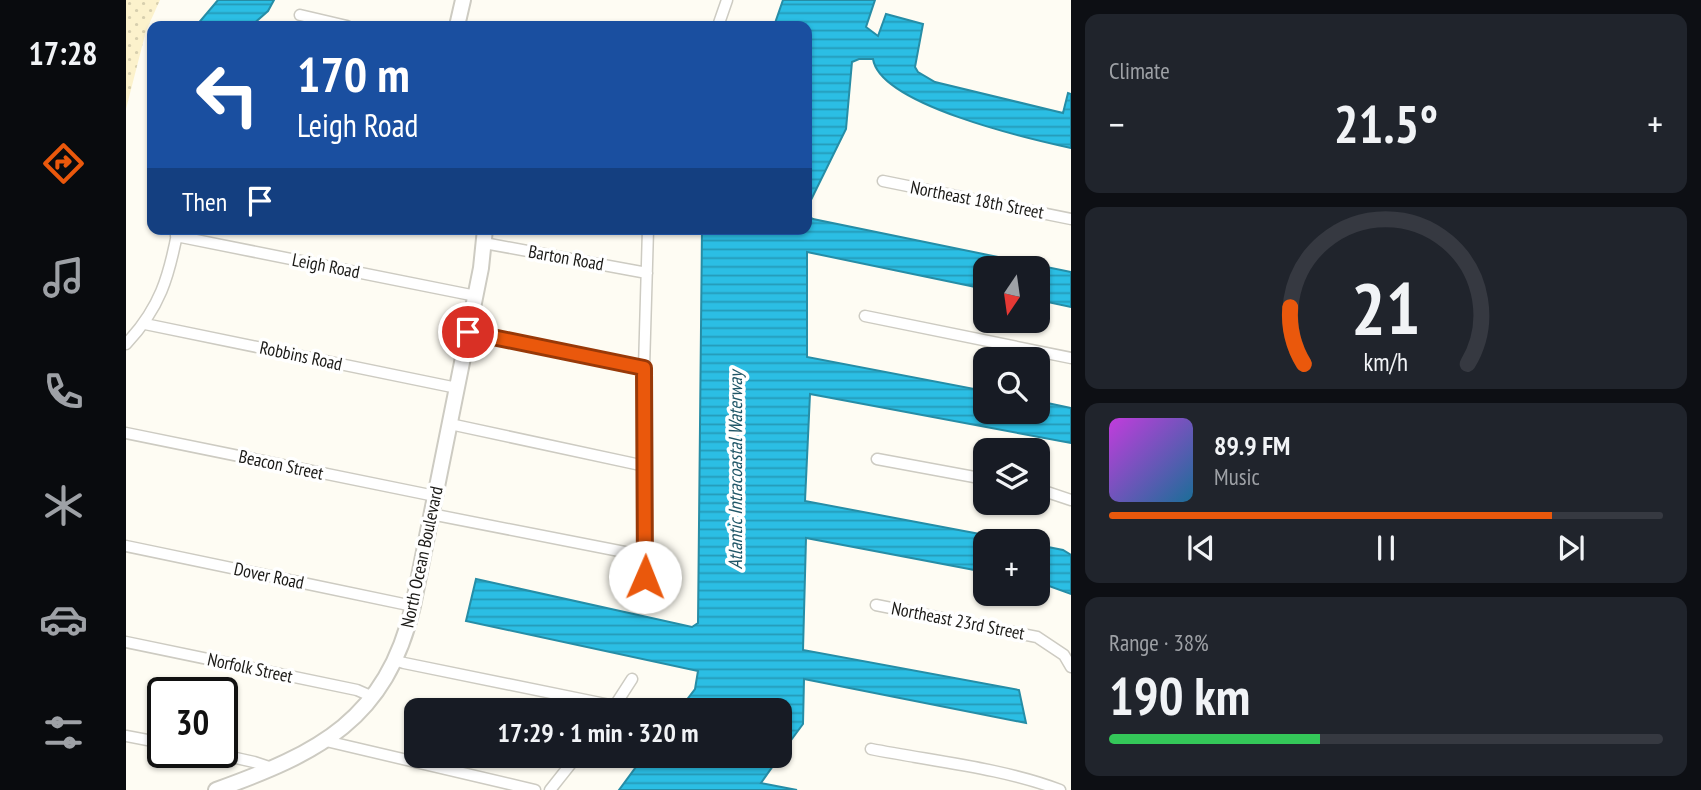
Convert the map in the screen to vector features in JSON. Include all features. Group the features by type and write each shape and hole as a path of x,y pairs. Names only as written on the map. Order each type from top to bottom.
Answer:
{"main road":[{"path":"458,21 463,0"},
{"name":"North Ocean Boulevard","path":"216,790 273,768 326,741 373,697 395,660 413,606 476,296 484,236"}],"street":[{"path":"720,21 727,0"},
{"path":"300,15 310,21"},
{"name":"Northeast 18th Street","path":"883,181 1071,219"},
{"path":"126,344 145,324 163,288 176,235"},
{"name":"Leigh Road","path":"186,235 476,296"},
{"path":"645,577 644,368 648,235"},
{"name":"Barton Road","path":"484,236 648,273"},
{"path":"865,316 1071,358"},
{"name":"Robbins Road","path":"145,324 457,388"},
{"path":"468,332 644,368"},
{"path":"450,424 645,466"},
{"name":"Beacon Street","path":"126,433 435,496"},
{"path":"877,459 973,477"},
{"path":"1050,493 1071,500"},
{"path":"431,514 645,556"},
{"name":"Dover Road","path":"126,546 413,606"},
{"name":"Northeast 23rd Street","path":"876,605 1037,637 1064,655 1071,667"},
{"name":"Norfolk Street","path":"126,642 357,690 373,697"},
{"path":"395,660 568,698"},
{"path":"620,698 632,679"},
{"path":"126,736 147,740"},
{"path":"326,741 535,790"},
{"path":"871,750 999,774 1060,790"},
{"path":"238,758 273,768"},
{"path":"550,790 567,768"}],"sand":[{"path":"126,0 160,0 151,21 147,21 126,109"}],"water":[{"path":"218,0 274,0 268,11 257,21 200,21"},
{"path":"783,0 875,0 866,27 878,36 886,14 923,24 915,67 918,72 935,82 1063,113 1068,93 1071,94 1071,148 992,128 928,105 901,91 882,76 873,59 859,59 852,62 846,129 812,198 812,21 776,21"},
{"name":"Atlantic Intracoastal Waterway","path":"812,218 993,256 973,256 973,287 807,252 807,357 973,389 973,424 1050,424 1050,404 1071,408 1071,443 810,394 805,501 973,533 973,570 806,538 803,650 1019,690 1026,723 804,679 803,724 792,739 792,698 688,698 695,689 698,671 466,621 476,579 692,627 698,623 702,235 812,235"},
{"path":"1050,268 1071,272 1071,307 1050,303"},
{"path":"1050,547 1071,555 1071,594 1050,586"},
{"path":"635,768 772,768 761,783 797,790 619,790"}],"route":[{"path":"468,332 644,368 645,577"}]}
